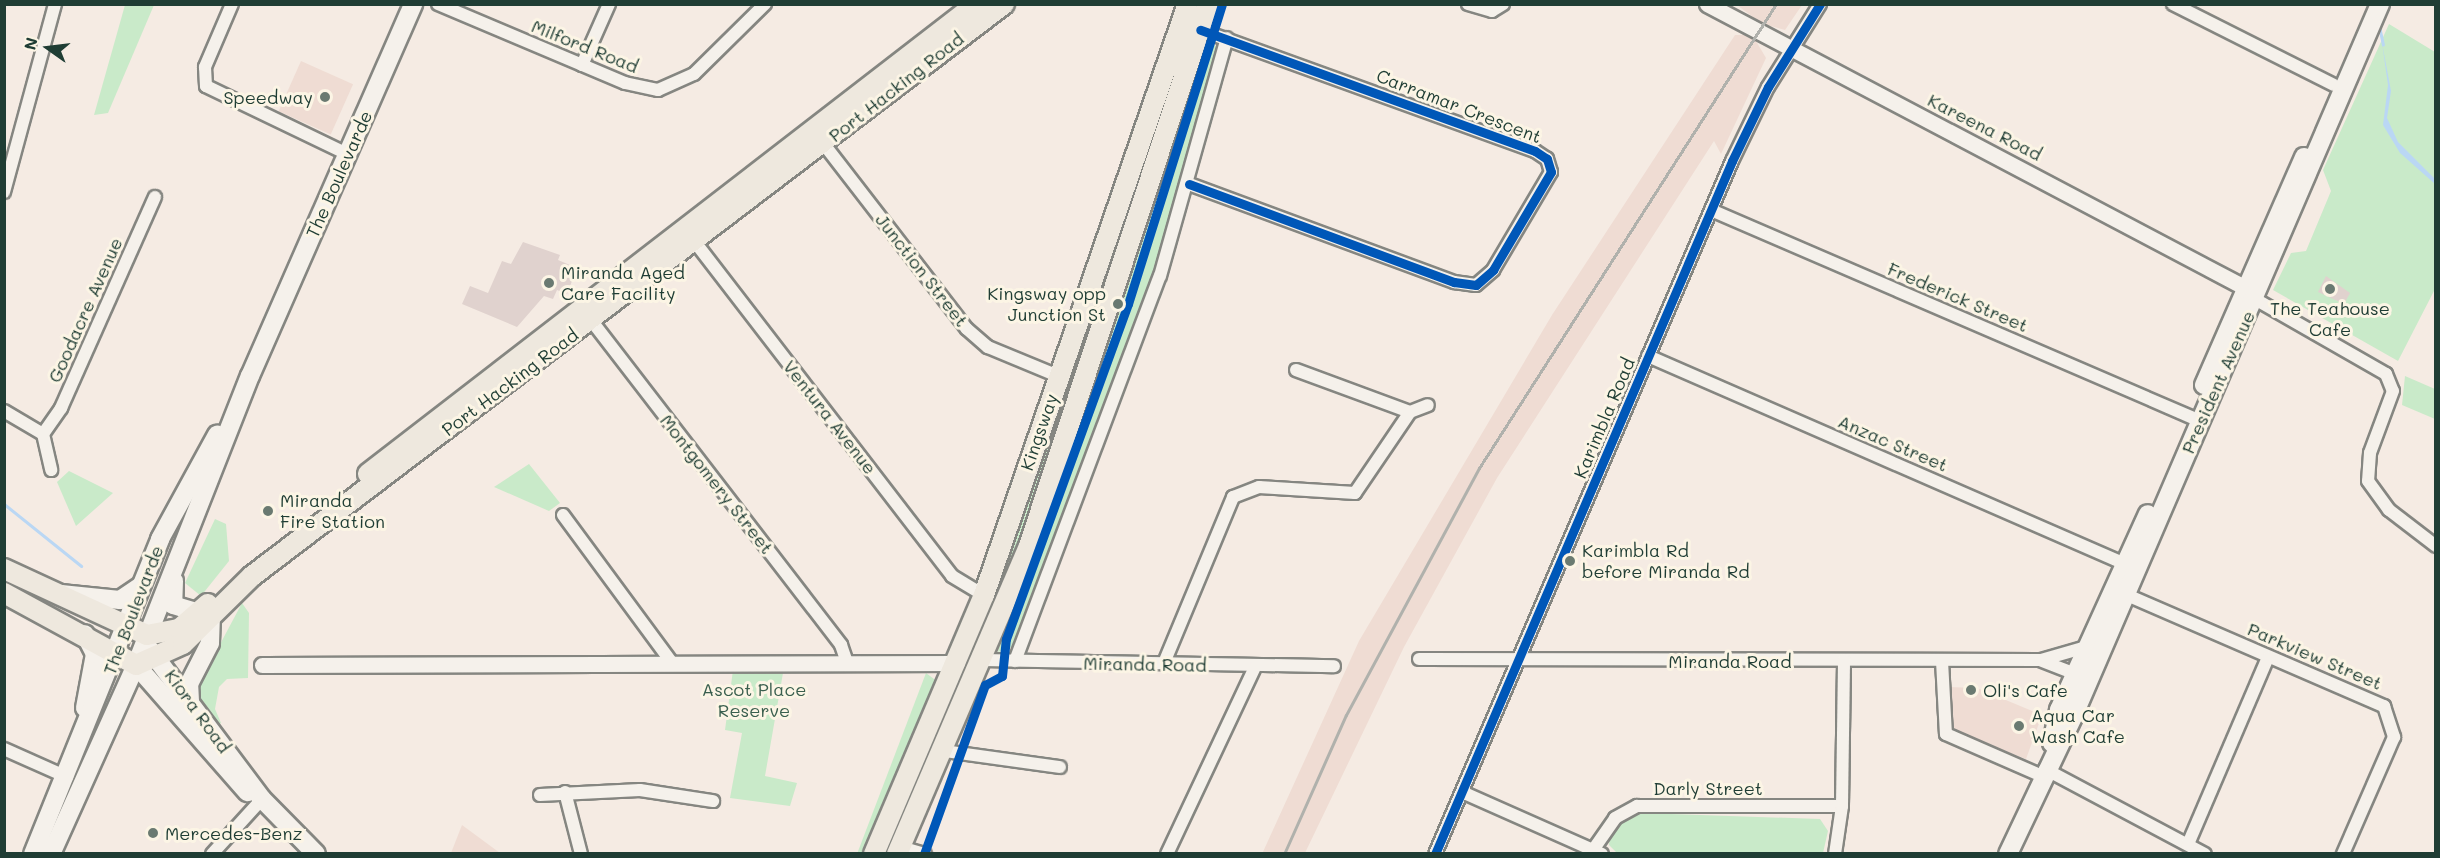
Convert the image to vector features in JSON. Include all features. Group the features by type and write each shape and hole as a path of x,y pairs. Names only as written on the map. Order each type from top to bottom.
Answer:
{"main road":[{"name":"The Boulevarde","path":"149,644 173,564 250,376 413,4"},
{"name":"Port Hacking Road","path":"818,137 976,4"},
{"name":"Port Hacking Road","path":"136,665 149,644 205,617 253,560 586,314 818,137 1004,4"},
{"name":"Kingsway","path":"877,848 984,595 1188,4"},
{"name":"Kingsway","path":"898,850 944,751 1029,546 1208,4"},
{"name":"President Avenue","path":"2340,87 2369,4"},
{"name":"President Avenue","path":"2008,854 2104,626 2123,563 2380,4"},
{"path":"1181,23 1200,30"},
{"name":"President Avenue","path":"2046,767 2059,710 2086,647 2104,626 2125,594 2249,293"},
{"name":"The Boulevarde","path":"33,854 67,777 175,506 250,376"},
{"path":"173,564 172,602 181,611 205,617 210,643 189,684 190,701"},
{"name":"Port Hacking Road","path":"4,569 127,628 149,644"},
{"path":"60,594 124,599 143,582"},
{"path":"4,593 118,650 136,665"},
{"path":"67,777 94,654 85,634"},
{"name":"Kiora Road","path":"149,644 262,799 316,854"},
{"name":"Miranda Road","path":"957,663 982,660"},
{"name":"The Boulevarde","path":"51,854 136,665"},
{"name":"Kiora Road","path":"136,665 229,776 262,799"},
{"path":"877,848 898,850"}],"street":[{"path":"4,192 55,4"},
{"path":"232,4 205,67 206,86 347,154"},
{"name":"Milford Road","path":"438,4 637,88 674,86 694,75 765,4"},
{"path":"582,65 609,4"},
{"path":"1468,4 1492,11 1503,4"},
{"name":"Kareena Road","path":"1707,4 2249,293"},
{"name":"Karimbla Road","path":"1435,854 1711,210 1791,48 1820,4"},
{"path":"2173,4 2340,87"},
{"name":"Carramar Crescent","path":"1189,184 1454,282 1476,285 1493,270 1551,171 1547,159 1534,151 1200,30"},
{"path":"1015,661 1160,276 1189,184 1227,38"},
{"name":"Junction Street","path":"818,137 967,328 988,347 1058,376"},
{"name":"Goodacre Avenue","path":"43,434 61,408 155,197"},
{"name":"Frederick Street","path":"1711,210 2191,417"},
{"name":"Ventura Avenue","path":"690,236 952,576 984,595"},
{"path":"2249,293 2386,374 2393,391 2370,453 2368,481 2378,498 2436,546"},
{"name":"Montgomery Street","path":"586,314 841,645 847,662"},
{"name":"Anzac Street","path":"1648,356 2123,563"},
{"path":"1296,370 1410,412"},
{"path":"1164,663 1233,497 1259,487 1355,493 1410,412 1428,405"},
{"path":"4,411 43,434 51,470"},
{"path":"563,515 672,663"},
{"name":"Parkview Street","path":"2125,594 2268,657 2373,699 2393,719 2391,746 2343,854"},
{"path":"2074,676 2085,672 2104,626"},
{"name":"Miranda Road","path":"1419,659 1517,662 2041,660 2086,647"},
{"path":"2188,844 2268,657"},
{"name":"Miranda Road","path":"982,660 1255,667 1334,666"},
{"path":"1835,854 1842,806 1844,660"},
{"name":"Miranda Road","path":"2041,660 2074,676"},
{"path":"1942,661 1946,734 2046,767 2205,854"},
{"path":"262,664 957,663"},
{"path":"1167,854 1255,667"},
{"path":"4,749 67,777"},
{"path":"944,751 1060,766"},
{"path":"540,795 640,790 713,801"},
{"path":"565,792 581,854"},
{"path":"1462,792 1597,852"},
{"path":"212,854 262,799"},
{"name":"Darly Street","path":"1597,852 1615,818 1637,806 1842,806"},
{"path":"898,850 925,854"}],"shaded area":[{"path":"1737,5 1802,5 1785,30 1767,25 1756,41 1766,58 1721,154 1714,141 1497,478 1404,647 1305,853 1262,854 1359,641 1552,315 1735,35 1742,35 1753,17"},
{"path":"301,61 353,84 331,134 279,111"},
{"path":"1949,687 1977,688 2042,715 2026,759 1951,730"},
{"path":"462,825 500,853 451,853"}],"green space":[{"path":"125,5 154,5 108,113 94,115"},
{"path":"2389,24 2435,52 2435,289 2398,361 2273,290 2291,253 2306,251 2331,191 2323,170"},
{"path":"1213,42 1222,57 1189,184 1021,644 998,652 1008,574 993,569 1159,104 1174,108 1203,44"},
{"path":"2405,376 2435,389 2435,419 2402,405"},
{"path":"529,464 560,503 549,511 494,487"},
{"path":"69,471 113,493 76,526 57,482"},
{"path":"215,519 226,524 229,561 201,596 185,583"},
{"path":"242,603 249,613 248,678 227,679 219,687 215,709 221,723 216,726 193,695"},
{"name":"Ascot Place Reserve","path":"733,670 783,673 765,776 797,783 790,806 730,798 742,733 725,730"},
{"path":"926,673 938,682 866,853 857,854"},
{"path":"1642,813 1820,819 1828,831 1823,853 1617,853 1609,845 1610,833 1623,819"}],"water":[{"path":"2382,43 2391,91 2387,118 2398,142 2435,179 2435,184 2400,153 2383,125 2388,85"}],"building":[{"name":"Miranda Aged Care Facility","path":"523,242 560,255 558,260 577,268 567,294 557,290 553,299 544,296 517,327 462,304 470,286 488,293 502,261 511,264"},
{"name":"The Teahouse Cafe","path":"2326,276 2350,293 2344,304 2318,292"}],"waterway":[{"path":"2379,26 2383,45"},
{"path":"4,504 81,566"}],"railway":[{"path":"1284,854 1346,715 1479,468 1776,4"}],"cycle path":[{"path":"924,854 985,685 1002,676 1006,639 1128,304 1222,4"},
{"path":"1435,854 1732,161 1768,87 1820,4"},
{"path":"1189,184 1454,282 1476,285 1493,270 1551,172 1547,159 1535,151 1200,30"}],"place":[{"name":"Speedway","path":"325,97"},
{"name":"Miranda Aged Care Facility","path":"549,283"},
{"name":"The Teahouse Cafe","path":"2330,289"},
{"name":"Kingsway opp Junction St","path":"1118,304"},
{"name":"Miranda Fire Station","path":"268,511"},
{"name":"Karimbla Rd before Miranda Rd","path":"1570,561"},
{"name":"Oli's Cafe","path":"1971,690"},
{"name":"Aqua Car Wash Cafe","path":"2019,726"},
{"name":"Mercedes-Benz","path":"153,833"}]}
